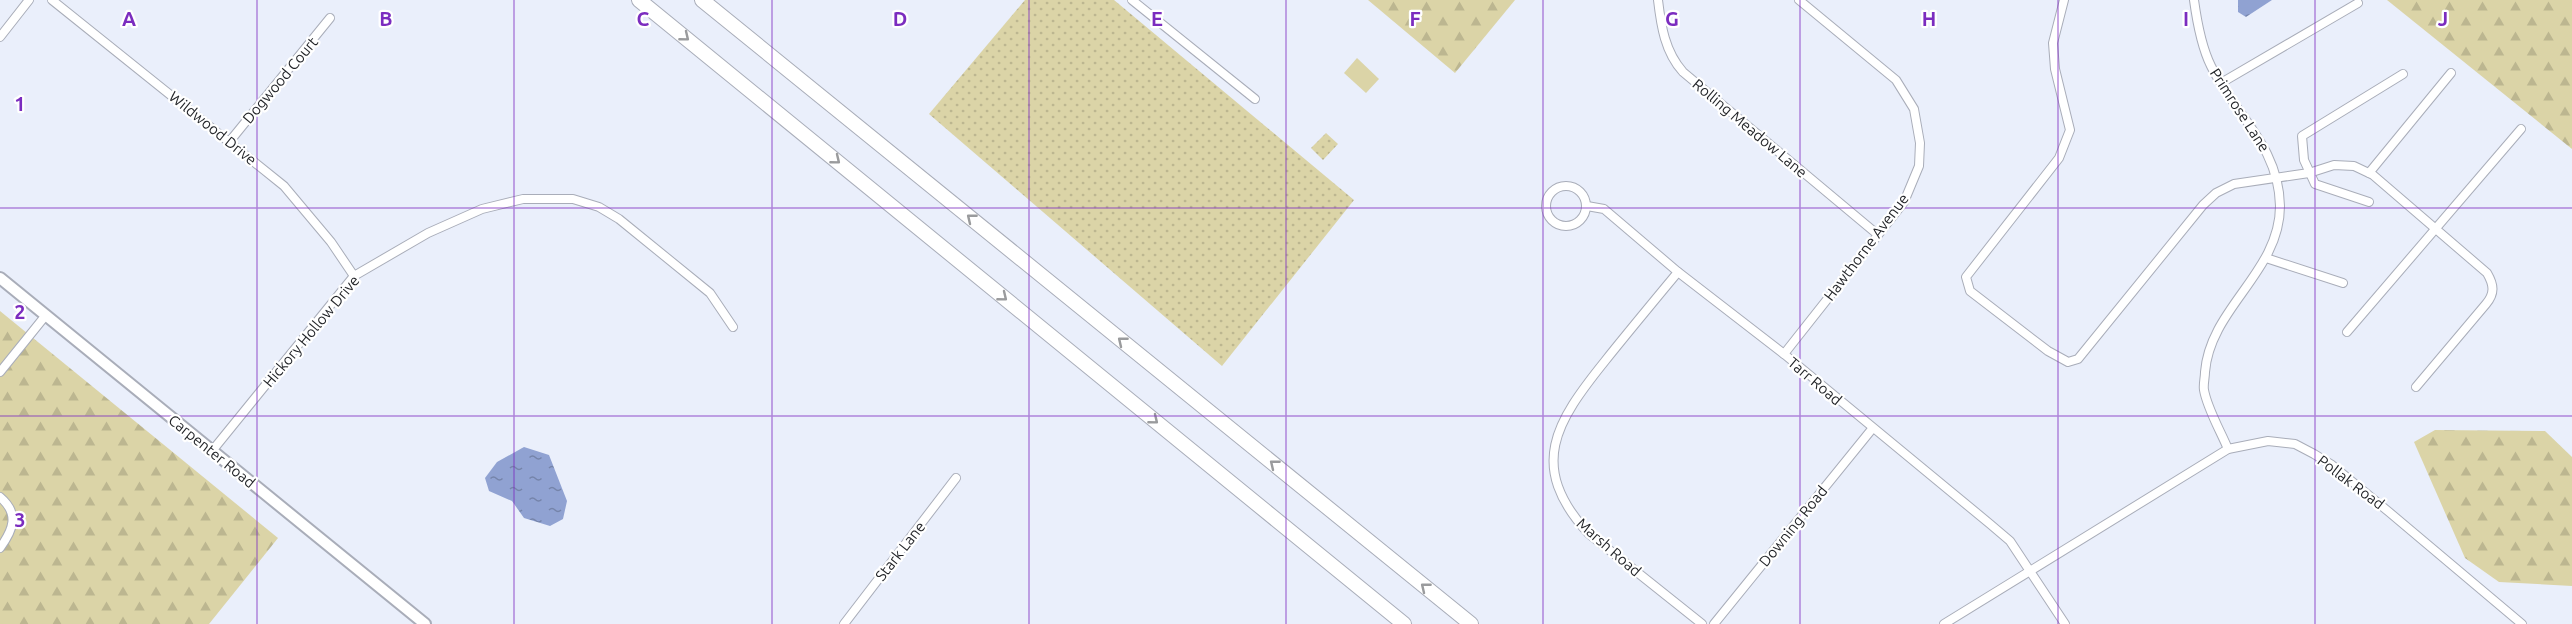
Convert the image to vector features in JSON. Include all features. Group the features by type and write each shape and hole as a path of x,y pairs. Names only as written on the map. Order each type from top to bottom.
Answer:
{"highway":[{"path":"639,0 1404,624"},
{"path":"702,0 1471,624"}],"main road":[{"name":"Carpenter Road","path":"0,278 425,624"}],"street":[{"path":"0,37 29,0"},
{"name":"Wildwood Drive","path":"52,0 284,186 331,242 354,276"},
{"path":"1132,0 1255,99"},
{"name":"Rolling Meadow Lane","path":"1658,0 1662,29 1668,48 1683,72 1877,234"},
{"name":"Hawthorne Avenue","path":"1784,354 1904,202 1919,166 1920,143 1914,109 1896,80 1799,0"},
{"path":"2064,0 2053,43 2055,69 2070,130 2059,158 1966,277 1970,291 2048,351 2068,363 2078,359 2203,205 2216,193 2234,184 2309,172 2334,165 2354,166 2369,173 2487,273 2493,282 2493,295 2416,387"},
{"name":"Primrose Lane","path":"2194,0 2197,22 2207,54 2221,83 2258,135 2270,157 2276,177 2280,207 2273,244 2258,273 2224,316 2206,355 2204,390 2228,449"},
{"path":"2221,83 2358,3"},
{"name":"Dogwood Court","path":"230,141 330,18"},
{"path":"2369,173 2451,73"},
{"path":"2368,202 2315,184 2304,160 2302,136 2403,74"},
{"path":"2347,332 2521,129"},
{"path":"1571,186 1582,194 1587,206 1586,213 1578,223 1565,227 1548,217 1545,204 1552,191 1571,186"},
{"name":"Hickory Hollow Drive","path":"212,451 354,276 428,233 482,209 523,199 573,200 599,207 619,219 710,293 733,327"},
{"name":"Tarr Road","path":"1587,206 1604,209 1678,272 1784,354 2010,541 2065,624"},
{"path":"2266,258 2343,282"},
{"name":"Marsh Road","path":"1678,272 1574,399 1557,433 1553,464 1558,491 1580,524 1702,624"},
{"path":"0,372 46,315"},
{"name":"Downing Road","path":"1714,624 1872,429"},
{"name":"Pollak Road","path":"2032,572 2228,449 2268,441 2295,444 2323,460 2389,512 2522,624"},
{"name":"Stark Lane","path":"844,624 956,478"},
{"path":"0,497 7,502 13,517 11,533 0,548"},
{"path":"1944,624 2032,572"}],"green space":[{"path":"1025,0 1114,0 1354,200 1222,366 929,114"},
{"path":"1368,0 1515,0 1455,73"},
{"path":"2387,0 2572,0 2572,149"},
{"path":"1357,58 1379,79 1366,93 1344,73"},
{"path":"1326,133 1338,144 1323,160 1311,148"},
{"path":"0,311 278,538 209,624 0,624"},
{"path":"2435,430 2545,431 2572,457 2572,586 2499,582 2465,558 2414,442"}],"water":[{"path":"2238,0 2272,0 2246,17 2238,12"},
{"path":"524,447 549,455 567,501 563,519 550,526 524,518 512,501 489,491 485,478 497,462"}]}
